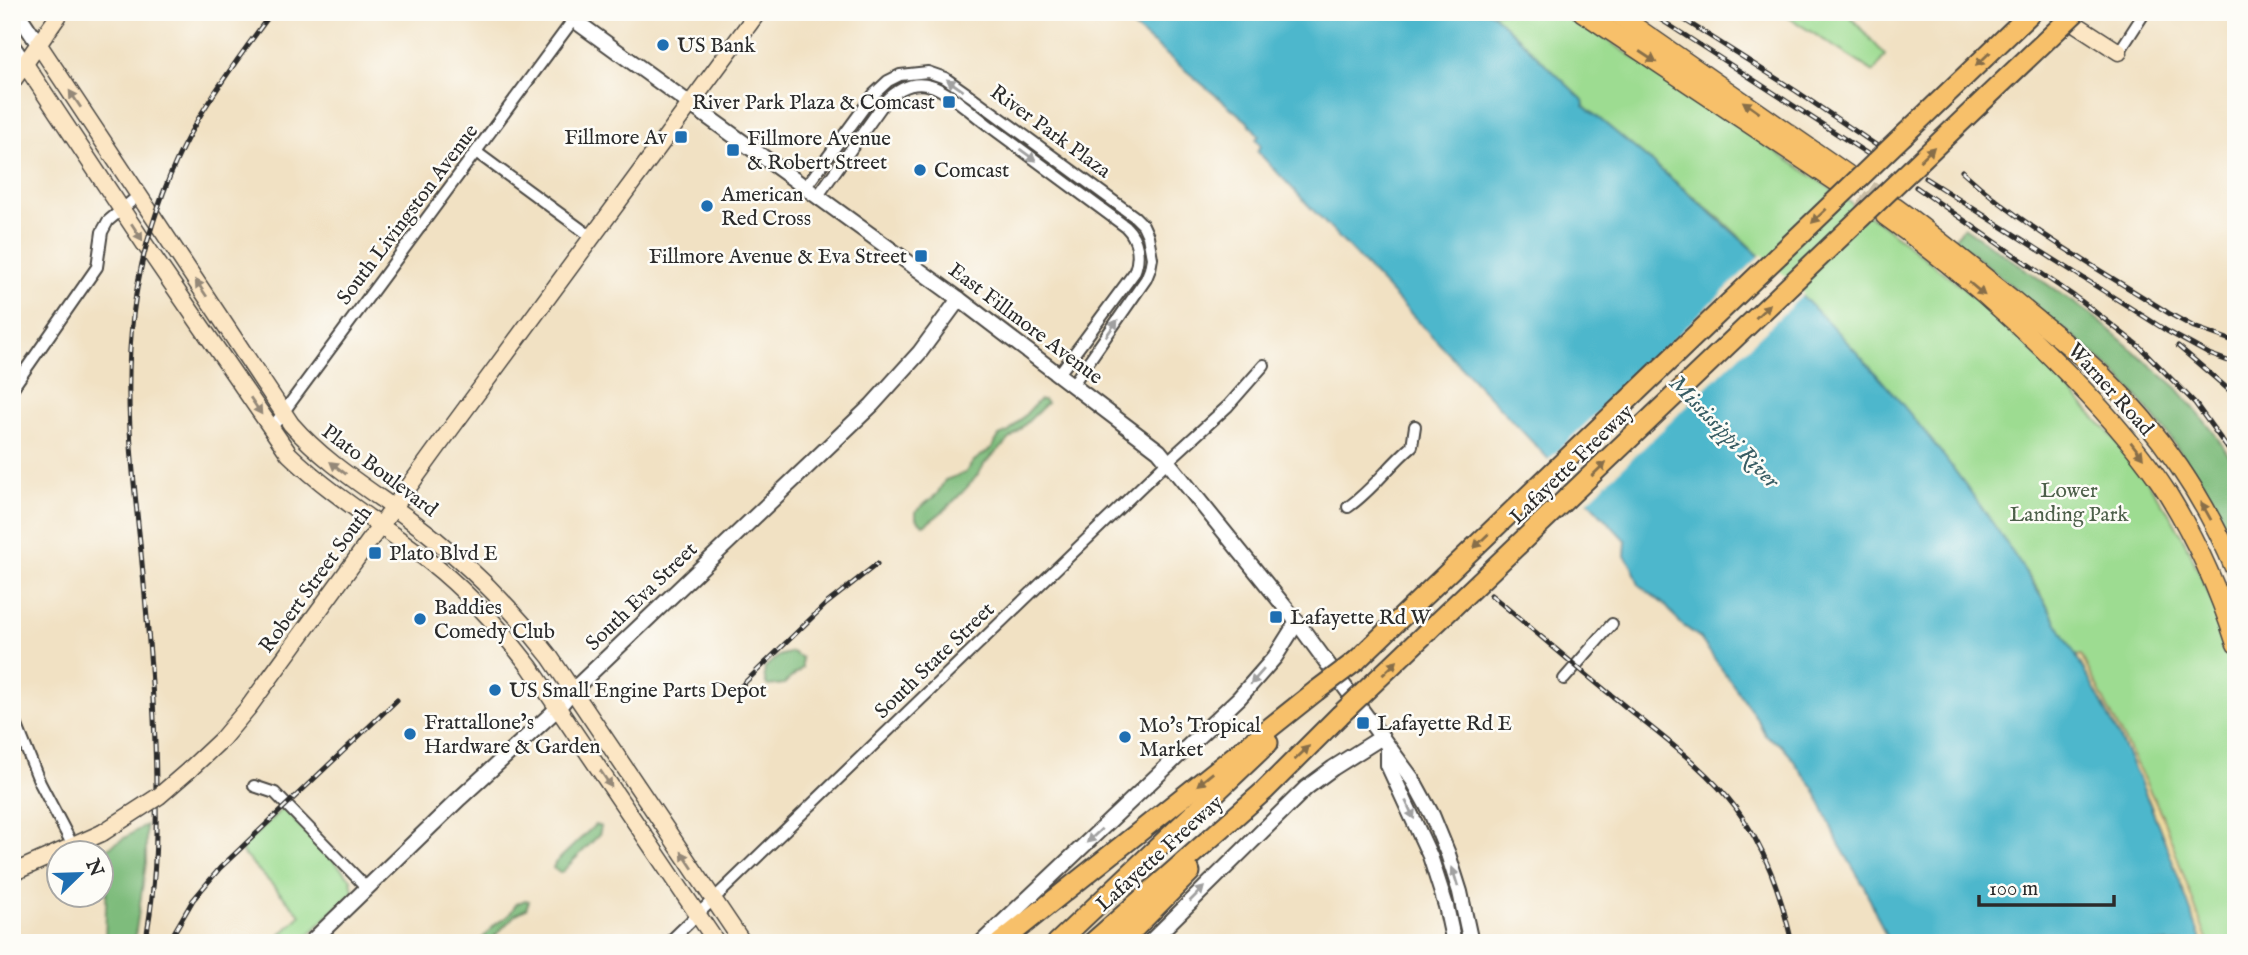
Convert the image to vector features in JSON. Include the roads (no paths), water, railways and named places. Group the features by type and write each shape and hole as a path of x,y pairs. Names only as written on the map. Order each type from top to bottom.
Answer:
{"highway":[{"path":"1582,12 1842,178 1614,12"},
{"name":"Lafayette Freeway","path":"1057,943 1318,693 1356,661 2032,12"},
{"name":"Lafayette Freeway","path":"1092,943 1264,791 1340,715 2076,12"},
{"name":"Warner Road","path":"2236,572 2203,505 2186,478 2150,428 2118,392 2073,349 1935,236 1890,211 2014,321 2076,382 2132,444 2167,493 2193,538 2220,597 2236,644"},
{"path":"1000,943 1318,693"},
{"path":"1120,943 1222,840 1264,791"}],"main road":[{"path":"12,82 61,12"},
{"name":"Robert Street South","path":"89,839 159,796 222,739 758,12"},
{"path":"2057,12 2119,52"},
{"name":"Plato Boulevard","path":"39,45 282,413 319,453 469,567 509,607 550,657 743,943"},
{"name":"Plato Boulevard","path":"25,64 289,454 442,572 498,627 530,667 717,943"},
{"name":"Robert Street South","path":"12,873 46,858"}],"street":[{"path":"17,12 39,45"},
{"path":"2119,52 2145,12"},
{"name":"East Fillmore Avenue","path":"571,15 690,106 1073,384 1147,440 1168,461 1297,622 1413,780 1441,836 1460,892 1471,943"},
{"name":"South Livingston Avenue","path":"271,429 476,152 571,15"},
{"path":"12,45 25,64"},
{"name":"River Park Plaza","path":"811,193 874,94 888,81 916,71 946,78 1135,217 1148,236 1152,258 1146,279 1073,384"},
{"name":"River Park Plaza","path":"811,193 895,92 905,87 927,85 939,89 964,107 1126,227 1136,240 1139,258 1135,272 1059,374"},
{"path":"476,152 593,238"},
{"path":"12,389 97,267 104,227 121,208 139,195"},
{"name":"South Eva Street","path":"310,943 888,389 920,352 959,299"},
{"name":"South State Street","path":"668,943 1168,461 1228,407 1264,365"},
{"path":"1348,507 1364,496 1412,446 1415,426"},
{"path":"981,943 1239,698 1275,657 1297,622"},
{"path":"1564,679 1612,624"},
{"path":"12,713 40,783 70,839"},
{"path":"1149,943 1306,788 1332,768 1385,742"},
{"name":"East Fillmore Avenue","path":"1385,742 1388,765 1430,856 1446,905 1454,943"},
{"path":"254,786 275,793 367,888"}],"water":[{"name":"Mississippi River","path":"1115,12 1491,12 1583,100 1584,106 1723,224 1804,298 1900,401 1944,457 2027,574 2099,697 2150,805 2202,943 1889,943 1864,886 1838,842 1814,788 1781,745 1765,735 1758,720 1699,637 1639,585 1625,556 1626,541 1257,151 1261,146 1256,139 1259,136 1248,122"}],"tunnel":[{"path":"1847,174 1892,205"},
{"path":"1838,183 1884,215"}],"railway":[{"path":"145,943 155,869 156,763 149,637 130,429 130,356 138,281 162,196 189,135 205,107 272,12"},
{"path":"1649,12 1868,154"},
{"path":"1672,12 1876,145"},
{"path":"1962,171 2011,211 2089,264 2194,327 2236,342"},
{"path":"1925,178 2167,331 2209,354 2236,364"},
{"path":"1916,187 2081,301 2140,347 2195,403 2236,460"},
{"path":"2178,346 2236,396"},
{"path":"733,694 826,604 877,564"},
{"path":"1491,595 1681,752 1723,792 1746,822 1763,855 1783,907 1792,943"},
{"path":"168,943 193,900 220,868 397,700"}],"place":[{"name":"US Bank","path":"663,45"},
{"name":"River Park Plaza & Comcast","path":"949,102"},
{"name":"Fillmore Av","path":"681,137"},
{"name":"Fillmore Avenue & Robert Street","path":"733,150"},
{"name":"Comcast","path":"920,170"},
{"name":"American Red Cross","path":"707,206"},
{"name":"Fillmore Avenue & Eva Street","path":"921,256"},
{"name":"Plato Blvd E","path":"375,553"},
{"name":"Lafayette Rd W","path":"1276,617"},
{"name":"Baddies Comedy Club","path":"420,619"},
{"name":"US Small Engine Parts Depot","path":"495,690"},
{"name":"Lafayette Rd E","path":"1363,723"},
{"name":"Frattallone’s Hardware & Garden","path":"410,734"},
{"name":"Mo's Tropical Market","path":"1125,737"}],"park label":[{"name":"Lower Landing Park","path":"2069,502"}]}
